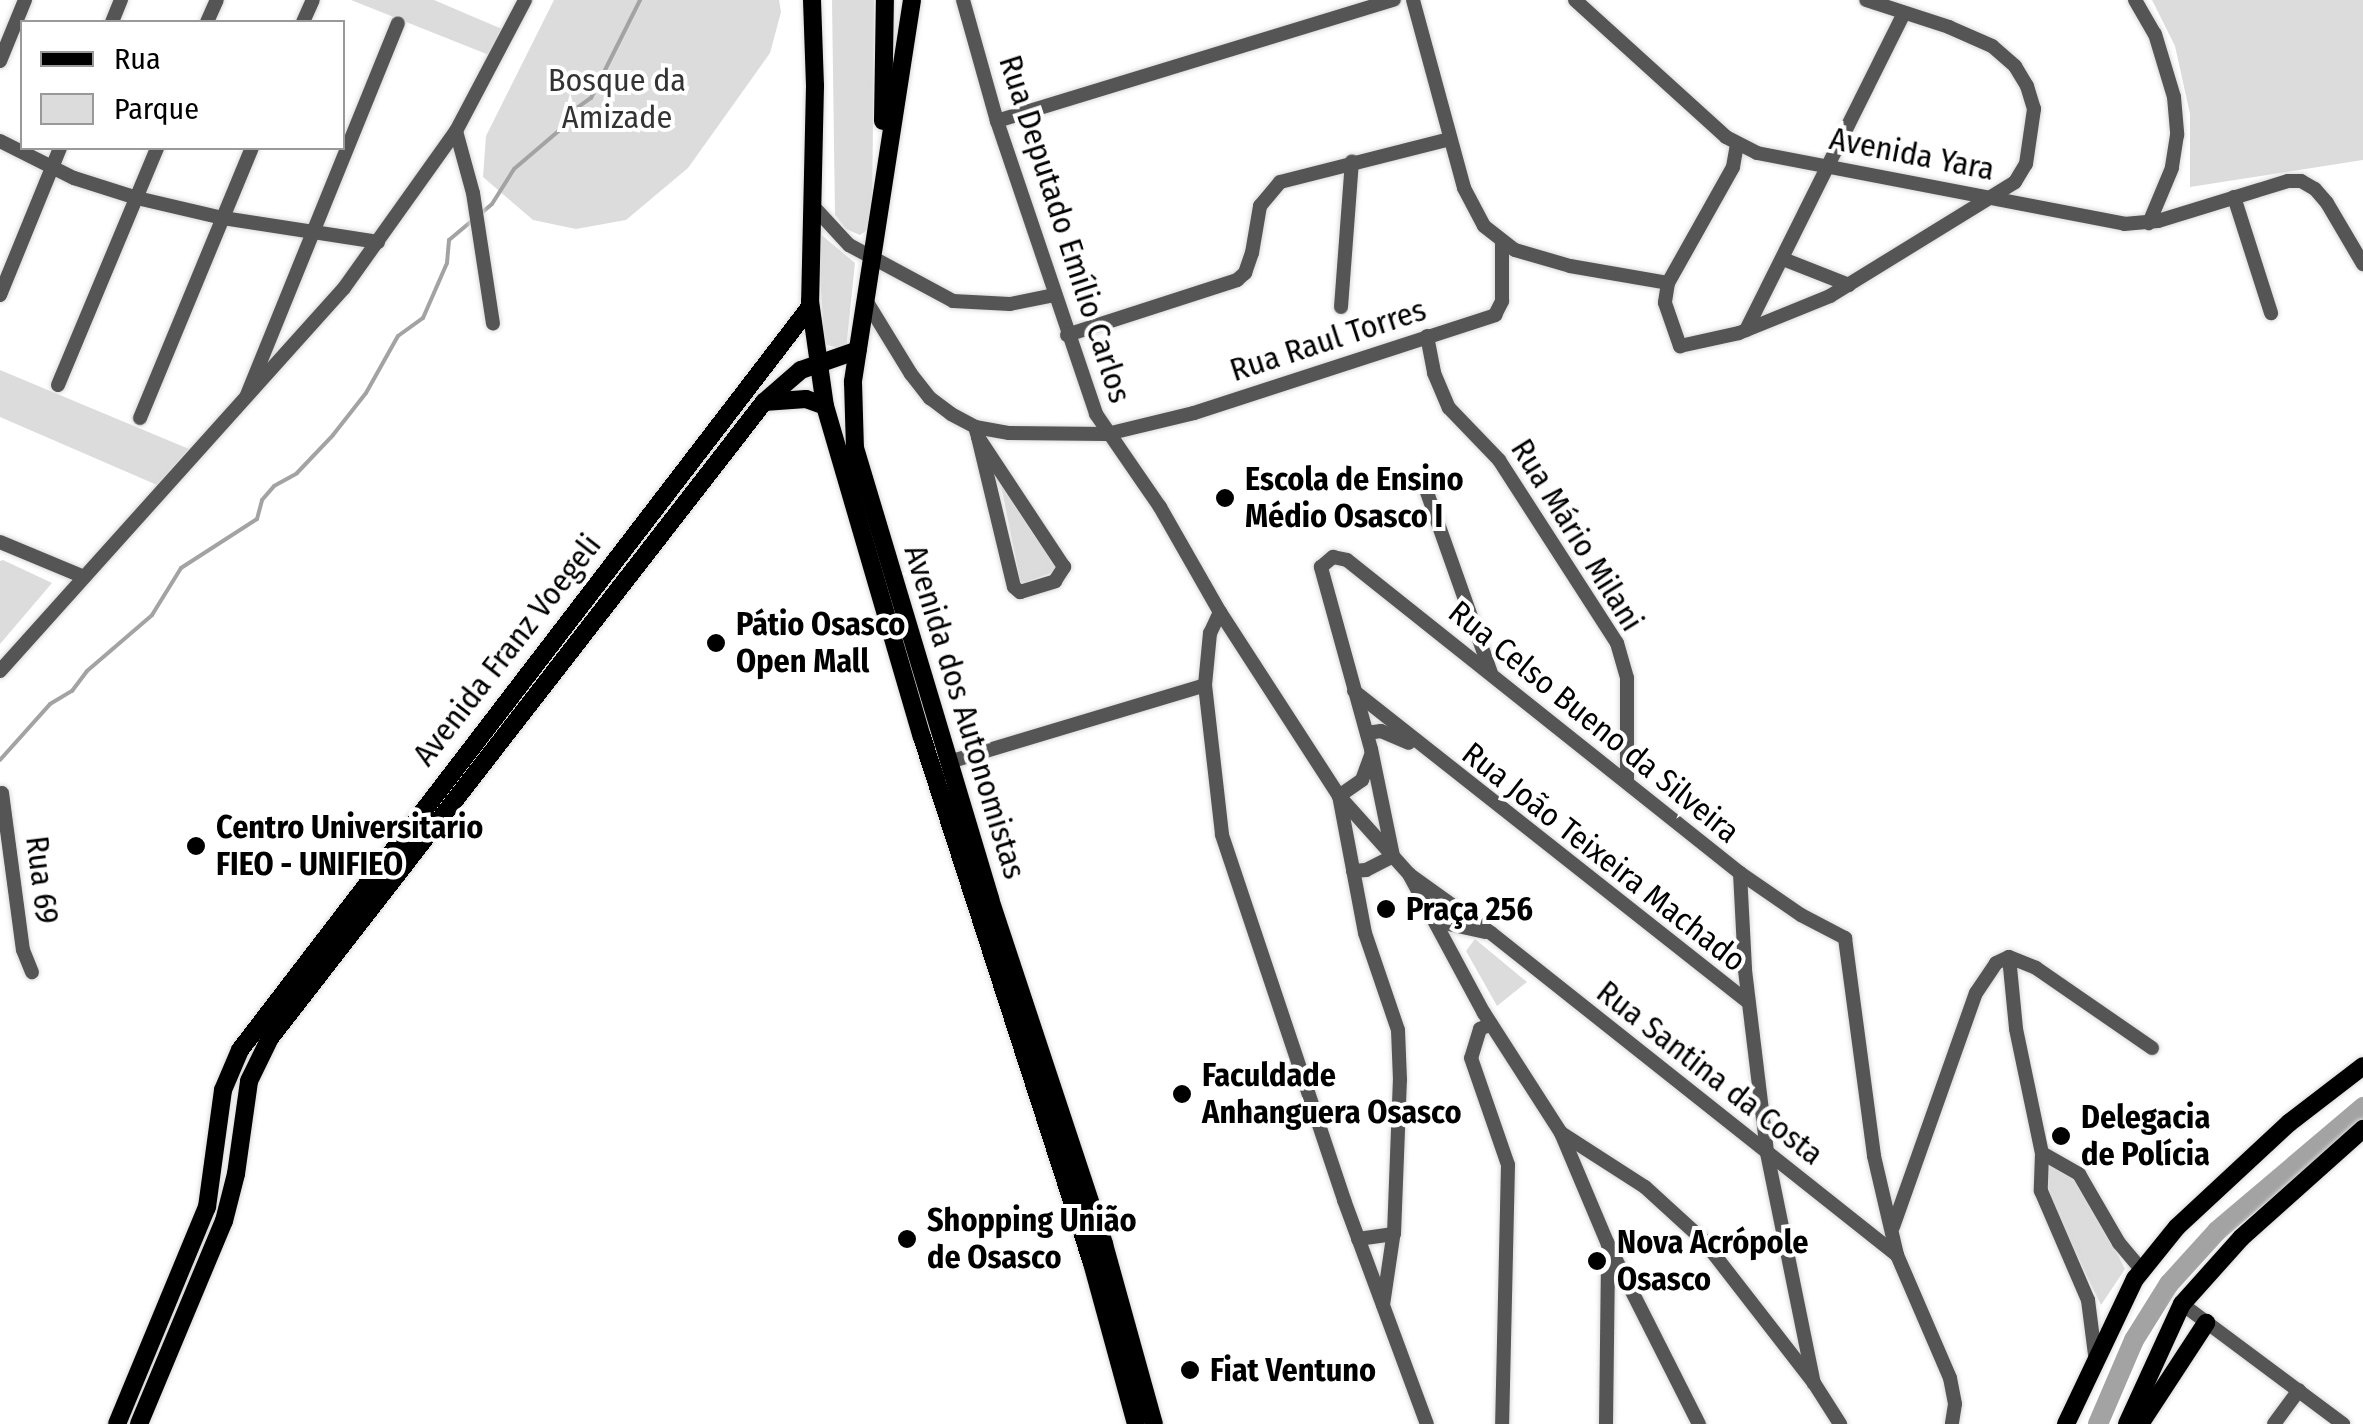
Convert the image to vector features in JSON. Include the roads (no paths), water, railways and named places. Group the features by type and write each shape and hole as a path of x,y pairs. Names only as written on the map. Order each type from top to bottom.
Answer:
{"main road":[{"path":"884,0 885,152"},
{"name":"Avenida dos Autonomistas","path":"912,0 885,152 853,382 855,448 949,762 1104,1244 1154,1424"},
{"name":"Avenida dos Autonomistas","path":"813,2 814,206 810,307 826,406 922,737 1092,1262 1136,1424"},
{"name":"Avenida Franz Voegeli","path":"118,1424 189,1254 211,1190 228,1074 250,1034 810,307"},
{"name":"Avenida Franz Voegeli","path":"139,1424 230,1203 248,1090 270,1038 764,402 800,370 858,350"},
{"path":"764,402 806,399 826,406"},
{"path":"698,452 716,465"},
{"path":"2066,1424 2095,1355 2142,1270 2200,1202 2290,1123 2363,1066"},
{"path":"228,1074 248,1090"},
{"path":"222,1099 248,1090"},
{"path":"2127,1424 2182,1304 2242,1238 2363,1128"},
{"path":"189,1254 182,1284 190,1303"},
{"path":"2140,1424 2206,1324"}],"street":[{"path":"0,62 25,0"},
{"path":"0,670 243,405 378,242 456,131 526,0"},
{"name":"Rua Deputado Emílio Carlos","path":"963,0 1087,394 1107,434 1160,507 1220,612 1338,796"},
{"path":"998,121 1392,0"},
{"path":"1413,0 1450,139 1477,216 1502,244 1570,266 1668,283"},
{"name":"Avenida Yara","path":"1575,0 1737,145 1758,153 2102,220 2148,223 2288,181 2315,189 2363,264"},
{"path":"1595,0 1595,19"},
{"path":"1737,145 1733,167 1668,283 1665,303 1680,346 1746,330 1796,312 1850,284 2015,182 2026,164 2034,132 2028,86 2015,66 1992,46 1866,0"},
{"path":"2135,0 2155,34 2174,97 2177,135 2172,168 2148,223"},
{"path":"1746,330 1904,14"},
{"path":"243,405 398,24"},
{"path":"456,131 473,193 493,322"},
{"path":"1068,335 1236,280 1248,264 1260,206 1271,188 1352,161 1450,139"},
{"path":"0,140 52,168 136,198 223,218 378,242"},
{"path":"0,295 59,150"},
{"path":"58,384 156,150"},
{"path":"140,418 251,150"},
{"path":"1733,167 1758,153"},
{"path":"1341,306 1352,161"},
{"path":"2234,197 2271,312"},
{"path":"814,206 834,232 871,259 953,301 1010,304 1055,295"},
{"name":"Rua Raul Torres","path":"976,432 1107,434 1194,413 1498,312 1502,244"},
{"path":"1783,259 1850,284"},
{"path":"865,299 930,398 976,432 1064,568 1055,581 1020,592 1014,587 976,432"},
{"name":"Rua Mário Milani","path":"1427,336 1434,373 1449,408 1499,460 1616,643 1627,678 1628,782"},
{"path":"1423,481 1492,674"},
{"path":"0,542 84,577"},
{"name":"Rua Celso Bueno da Silveira","path":"1354,691 1321,567 1333,557 1346,560 1740,873 1800,915 1839,934 1849,946 1865,1115 1892,1229"},
{"path":"1220,612 1210,633 1205,685 1222,835 1421,1422"},
{"path":"949,762 1205,685"},
{"path":"1354,691 1372,749 1394,856"},
{"name":"Rua João Teixeira Machado","path":"1354,691 1428,754 1748,1002"},
{"name":"Rua João Teixeira Machado","path":"1366,733 1390,733 1428,754"},
{"path":"1338,796 1362,780 1372,749"},
{"path":"1362,780 1382,796"},
{"name":"Rua 69","path":"2,792 23,950 32,972"},
{"path":"1338,796 1410,874 1491,1024 1560,1133 1586,1185 1608,1244 1699,1424"},
{"path":"1338,796 1365,934 1400,1046 1393,1236 1383,1305"},
{"path":"1354,871 1366,870 1394,856"},
{"path":"1740,873 1748,1002 1767,1153 1814,1383"},
{"name":"Rua Santina da Costa","path":"1410,874 1491,933 1897,1255"},
{"name":"Rua Santina da Costa","path":"1426,908 1444,922 1491,933"},
{"path":"1452,956 1468,928"},
{"path":"1952,1424 1956,1404 1950,1378 1897,1255 1892,1229 1976,993 1988,970 2009,958"},
{"path":"2009,958 2036,968 2152,1048"},
{"path":"2009,958 2016,1029 2042,1153 2043,1200 2088,1300 2095,1355"},
{"path":"1491,1024 1480,1029 1470,1058 1508,1165 1502,1424"},
{"path":"1560,1133 1645,1187 1718,1256 1814,1383 1840,1424"},
{"path":"2042,1153 2079,1174 2119,1244 2142,1270"},
{"path":"1586,1185 1596,1170 1645,1187"},
{"path":"1358,1238 1393,1236"},
{"path":"1606,1424 1608,1244"},
{"path":"2182,1304 2343,1424"},
{"path":"2274,1424 2299,1390"}],"waterway":[{"path":"479,215 492,204 514,169 561,129 563,118 591,98 640,0"},
{"path":"0,760 50,704 72,691 87,671 152,615 181,568 257,519 262,500 274,486 297,473 333,435 366,393 398,336 423,318 447,263 449,240 472,221"},
{"path":"2098,1424 2134,1340 2169,1284 2217,1231 2363,1107"}],"place":[{"name":"Escola de Ensino Médio Osasco I","path":"1225,498"},
{"name":"Pátio Osasco Open Mall","path":"716,643"},
{"name":"Centro Universitario FIEO - UNIFIEO","path":"196,846"},
{"name":"Praça 256","path":"1386,909"},
{"name":"Faculdade Anhanguera Osasco","path":"1182,1094"},
{"name":"Delegacia de Polícia","path":"2061,1136"},
{"name":"Shopping União de Osasco","path":"907,1239"},
{"name":"Nova Acrópole Osasco","path":"1597,1261"},
{"name":"Fiat Ventuno","path":"1190,1370"}],"park label":[{"name":"Bosque da Amizade","path":"617,100"}]}
